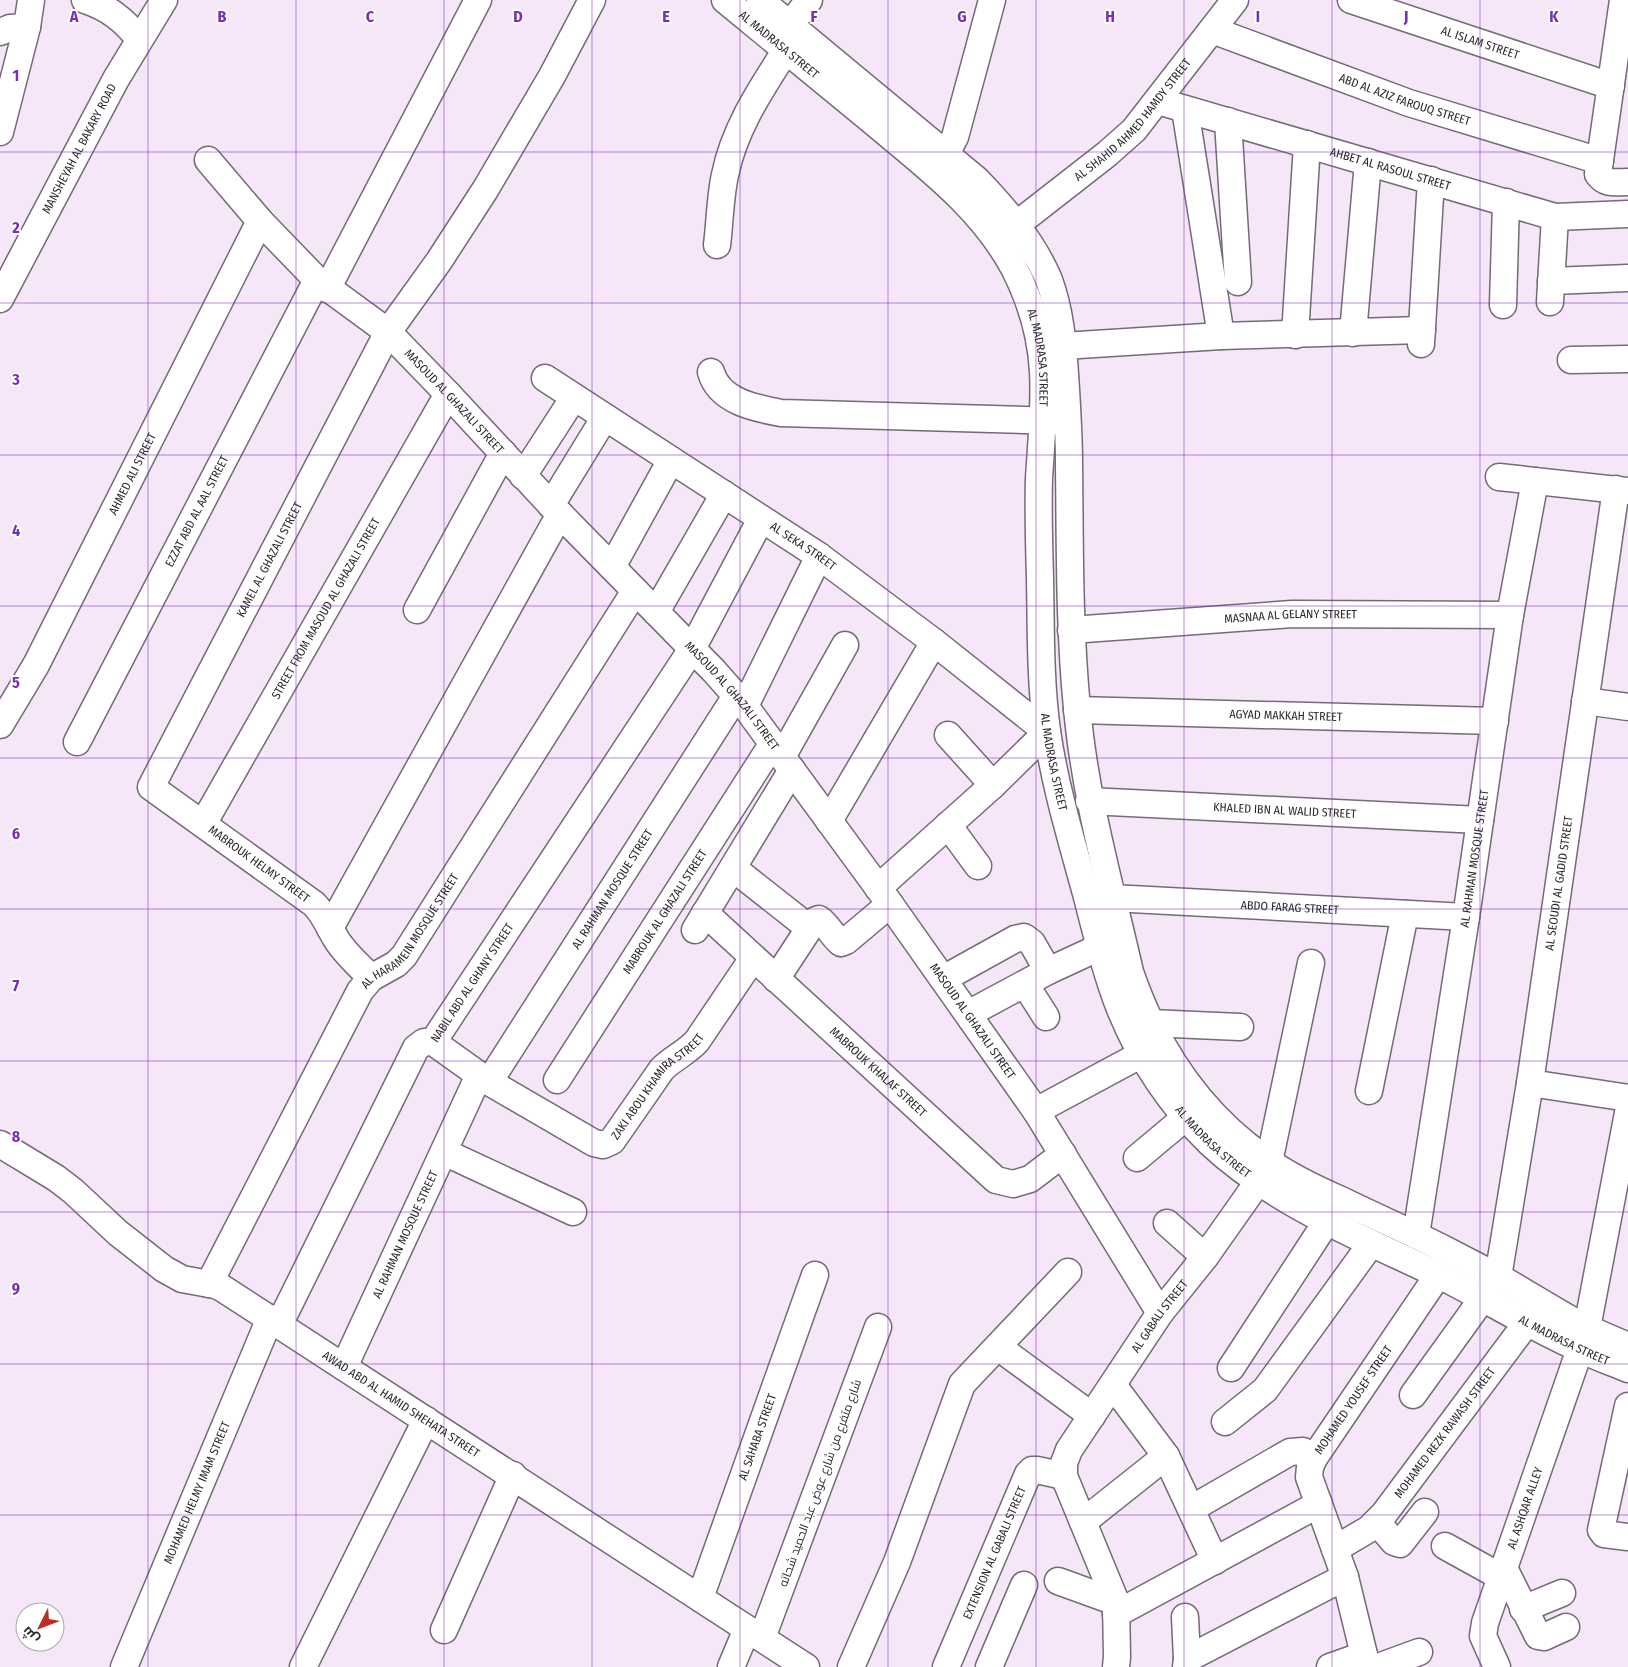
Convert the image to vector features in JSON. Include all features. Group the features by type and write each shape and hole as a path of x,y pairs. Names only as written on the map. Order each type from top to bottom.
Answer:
{"street":[{"path":"85,0 115,13 139,39"},
{"name":"MANSHEYAH AL BAKARY ROAD","path":"0,300 116,79 164,0"},
{"name":"EZZAT ABD AL AAL STREET","path":"77,742 322,284 478,0"},
{"name":"KAMEL AL GHAZALI STREET","path":"151,787 388,332 439,261 485,190 552,76 592,0"},
{"name":"AL MADRASA STREET","path":"725,0 788,38 939,163 984,187 1029,242 1049,282 1056,302 1063,346 1068,422 1071,630 1077,710 1090,801 1130,972 1150,1023 1165,1050 1200,1100 1238,1138 1263,1172 1301,1181 1416,1235 1498,1277 1535,1313"},
{"name":"AL MADRASA STREET","path":"760,0 788,38"},
{"path":"717,244 724,176 731,151 752,103 809,0"},
{"path":"939,163 954,137 992,0"},
{"name":"AL SHAHID AHMED HAMDY STREET","path":"1016,225 1108,154 1134,130 1158,101 1233,0"},
{"name":"AL ISLAM STREET","path":"1351,0 1610,86"},
{"path":"1617,2 1622,49 1610,86 1617,120 1600,161 1598,174 1608,183 1628,182"},
{"path":"0,32 10,28 32,7"},
{"path":"0,132 32,7"},
{"name":"ABD AL AZIZ FAROUQ STREET","path":"1212,30 1409,102 1600,161"},
{"name":"AHBET AL RASOUL STREET","path":"1158,101 1555,216 1628,214"},
{"path":"1186,109 1221,336"},
{"path":"1228,121 1238,282"},
{"path":"1295,334 1307,144"},
{"name":"MASOUD AL GHAZALI STREET","path":"208,160 260,221 322,284 388,332 555,510 656,612 740,701 884,896 1036,1111 1160,1313"},
{"path":"1353,333 1368,162"},
{"name":"AL MADRASA STREET","path":"939,163 1002,248 1026,295 1036,328 1043,371 1038,504 1041,657 1047,732 1060,797 1100,947 1117,1002 1142,1054 1165,1090 1186,1117 1214,1146 1263,1172 1327,1221 1438,1275 1482,1299 1535,1313 1583,1339 1628,1369"},
{"path":"1063,346 1221,336 1295,334 1353,333 1421,337 1430,180"},
{"path":"1503,305 1506,202"},
{"path":"1555,216 1551,292 1628,278"},
{"name":"AHMED ALI STREET","path":"0,725 36,665 260,221"},
{"path":"1571,360 1628,359"},
{"path":"711,372 719,390 731,398 747,405 781,413 1068,422"},
{"name":"AL SEKA STREET","path":"546,378 819,556 934,642 1047,732"},
{"name":"STREET FROM MASOUD AL GHAZALI STREET","path":"203,824 448,394"},
{"path":"524,476 574,396"},
{"path":"330,928 605,417"},
{"path":"417,610 503,453"},
{"path":"612,567 671,460"},
{"path":"1499,478 1622,490"},
{"name":"AL RAHMAN MOSQUE STREET","path":"1416,1235 1466,917 1510,615 1535,481"},
{"name":"AL SEOUDI AL GADID STREET","path":"1498,1277 1530,1083 1585,701 1622,490"},
{"path":"656,612 724,494"},
{"name":"NABIL ABD AL GHANY STREET","path":"275,1321 416,1048 424,1042 433,1042 692,650 761,519"},
{"name":"AL RAHMAN MOSQUE STREET","path":"344,1367 444,1152 484,1078 740,701 819,556"},
{"name":"AL HARAMEIN MOSQUE STREET","path":"209,1284 360,991 371,978 396,964 404,956 635,591"},
{"name":"MASNAA AL GELANY STREET","path":"1071,630 1292,614 1510,615"},
{"path":"829,821 934,642"},
{"path":"782,757 845,645"},
{"path":"1585,701 1628,707"},
{"name":"AGYAD MAKKAH STREET","path":"1077,710 1495,721"},
{"path":"776,979 814,921 819,919 836,940 841,943 846,942 884,896 948,825 993,785 1047,732"},
{"path":"948,735 993,785"},
{"name":"MABROUK KHALAF STREET","path":"782,757 733,868 700,921 754,958 996,1180 1013,1184 1030,1180 1062,1154"},
{"name":"MABROUK AL GHAZALI STREET","path":"557,1080 782,757"},
{"name":"MABROUK HELMY STREET","path":"151,787 314,904 326,919 335,938 371,978"},
{"name":"KHALED IBN AL WALID STREET","path":"1090,801 1480,820"},
{"path":"948,825 978,866"},
{"path":"733,868 809,928"},
{"name":"ABDO FARAG STREET","path":"1112,898 1466,917"},
{"path":"1369,1091 1405,914"},
{"path":"943,979 1015,939 1024,937 1032,943 1048,971"},
{"path":"968,1014 1048,971 1100,947"},
{"name":"ZAKI ABOU KHAMIRA STREET","path":"433,1042 484,1078 594,1143 603,1145 612,1141 662,1069 669,1062 689,1050 697,1041 754,958"},
{"path":"1263,1172 1311,963"},
{"path":"1025,984 1046,1017"},
{"path":"1150,1023 1240,1026"},
{"path":"1036,1111 1142,1054"},
{"path":"1530,1083 1628,1098"},
{"name":"AL ASHQAR ALLEY","path":"1497,1667 1483,1636 1485,1623 1583,1339 1628,1113"},
{"path":"1137,1158 1186,1117"},
{"name":"AWAD ABD AL HAMID SHEHATA STREET","path":"0,1144 56,1178 73,1191 118,1233 164,1269 182,1279 222,1288 806,1667"},
{"path":"444,1152 573,1212"},
{"name":"AL GABALI STREET","path":"1064,1476 1064,1463 1069,1450 1160,1313 1205,1257 1263,1172"},
{"path":"1231,1368 1327,1221"},
{"path":"1166,1223 1205,1257"},
{"path":"1225,1422 1265,1390 1371,1244"},
{"path":"852,1667 897,1562 962,1384 1068,1272"},
{"name":"AL SAHABA STREET","path":"700,1598 815,1275"},
{"name":"MOHAMED YOUSEF STREET","path":"1191,1508 1290,1452 1304,1451 1314,1458 1438,1275"},
{"path":"1413,1395 1498,1277"},
{"name":"MOHAMED REZK RAWASH STREET","path":"1335,1549 1377,1522 1535,1313"},
{"name":"MOHAMED HELMY IMAM STREET","path":"124,1667 275,1321"},
{"name":"شارع متفرع من شارع عوض عبد الحميد شحاته","path":"731,1667 755,1633 878,1327"},
{"name":"AL MADRASA STREET","path":"1583,1339 1628,1346"},
{"path":"998,1347 1092,1416"},
{"path":"1112,1385 1166,1456 1215,1561"},
{"path":"1628,1406 1601,1530 1604,1534 1628,1537"},
{"path":"303,1667 426,1420"},
{"path":"1083,1522 1166,1456"},
{"path":"1314,1458 1310,1468 1310,1477 1345,1577 1370,1663"},
{"name":"EXTENSION AL GABALI STREET","path":"946,1667 1028,1474 1032,1470 1037,1470 1064,1476"},
{"path":"444,1630 513,1476"},
{"path":"1064,1476 1116,1608 1116,1667"},
{"path":"1116,1608 1215,1561 1319,1504"},
{"path":"1377,1522 1394,1542 1400,1544 1425,1512"},
{"path":"1445,1546 1503,1573 1538,1636 1544,1637 1566,1627"},
{"path":"1185,1617 1186,1663 1345,1577"},
{"path":"1058,1581 1116,1608"},
{"path":"989,1667 1024,1585"},
{"path":"1523,1609 1562,1593"},
{"path":"1330,1667 1370,1663 1419,1652"}]}
